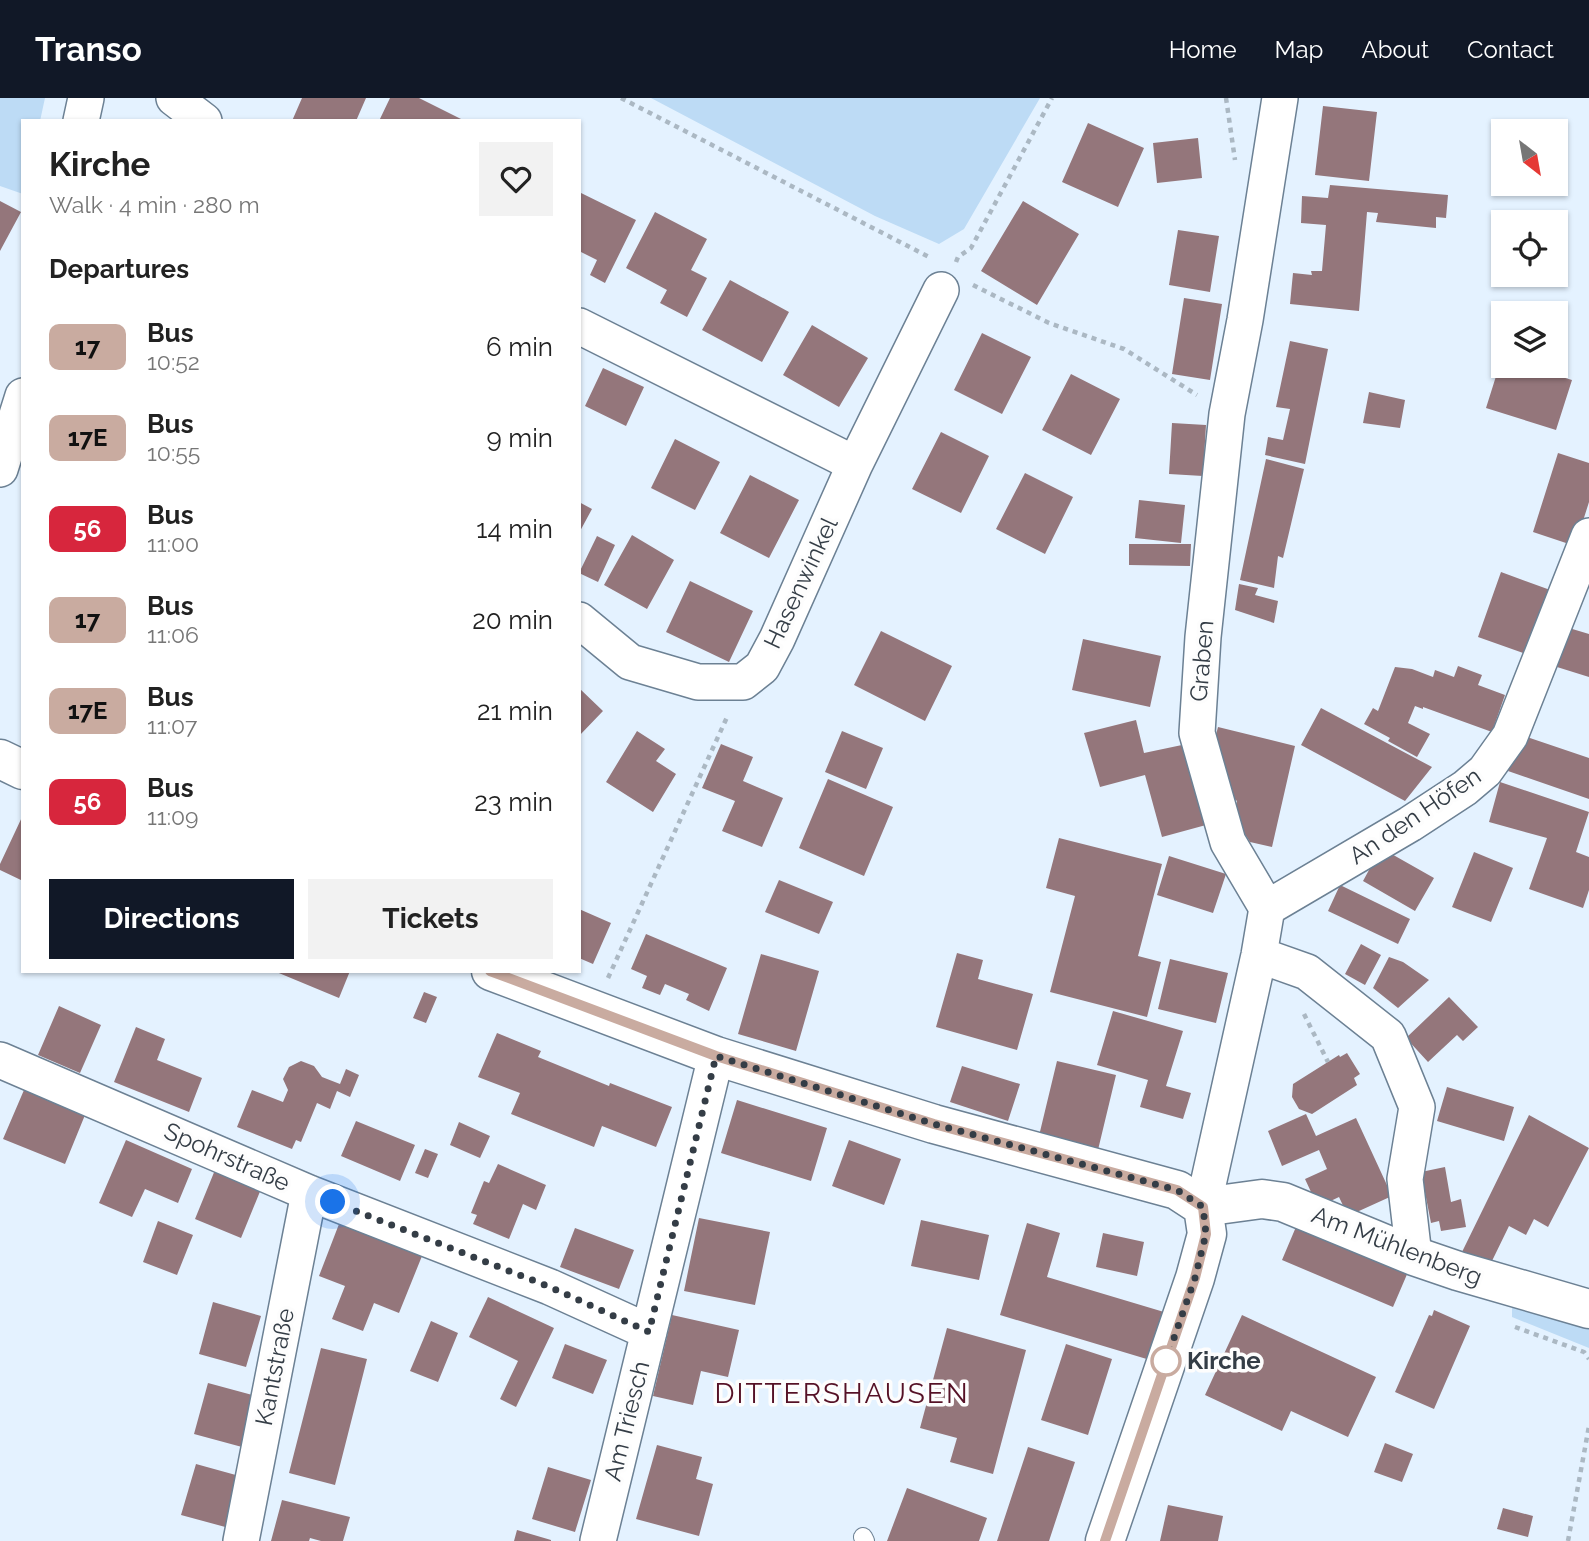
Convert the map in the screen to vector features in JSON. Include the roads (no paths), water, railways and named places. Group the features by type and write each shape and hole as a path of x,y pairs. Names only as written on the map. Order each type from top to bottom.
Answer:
{"street":[{"path":"81,119 86,98"},
{"path":"174,98 201,119"},
{"name":"Graben","path":"1267,908 1228,842 1196,733 1203,637 1227,414 1245,320 1280,98"},
{"name":"Hasenwinkel","path":"581,622 630,662 698,682 743,682 762,667 855,464 952,285"},
{"path":"581,327 855,464"},
{"path":"0,469 21,402"},
{"name":"An den Höfen","path":"1267,908 1410,824 1465,788 1485,771 1510,736 1589,536"},
{"path":"0,759 21,769"},
{"path":"1105,1541 1195,1278 1206,1234 1203,1207 1267,908"},
{"path":"1259,955 1307,972 1388,1036 1417,1107 1405,1179 1414,1256"},
{"path":"496,973 716,1056 934,1124 1177,1190 1203,1207"},
{"name":"Am Triesch","path":"598,1541 716,1056"},
{"name":"Spohrstraße","path":"0,1060 309,1193 550,1287 649,1332"},
{"name":"Kantstraße","path":"241,1541 309,1193"},
{"name":"Am Mühlenberg","path":"1203,1207 1262,1199 1283,1202 1414,1256 1589,1309"}],"place":[{"name":"Kirche","path":"1166,1361"}],"district":[{"name":"DITTERSHAUSEN","path":"842,1393"}]}
